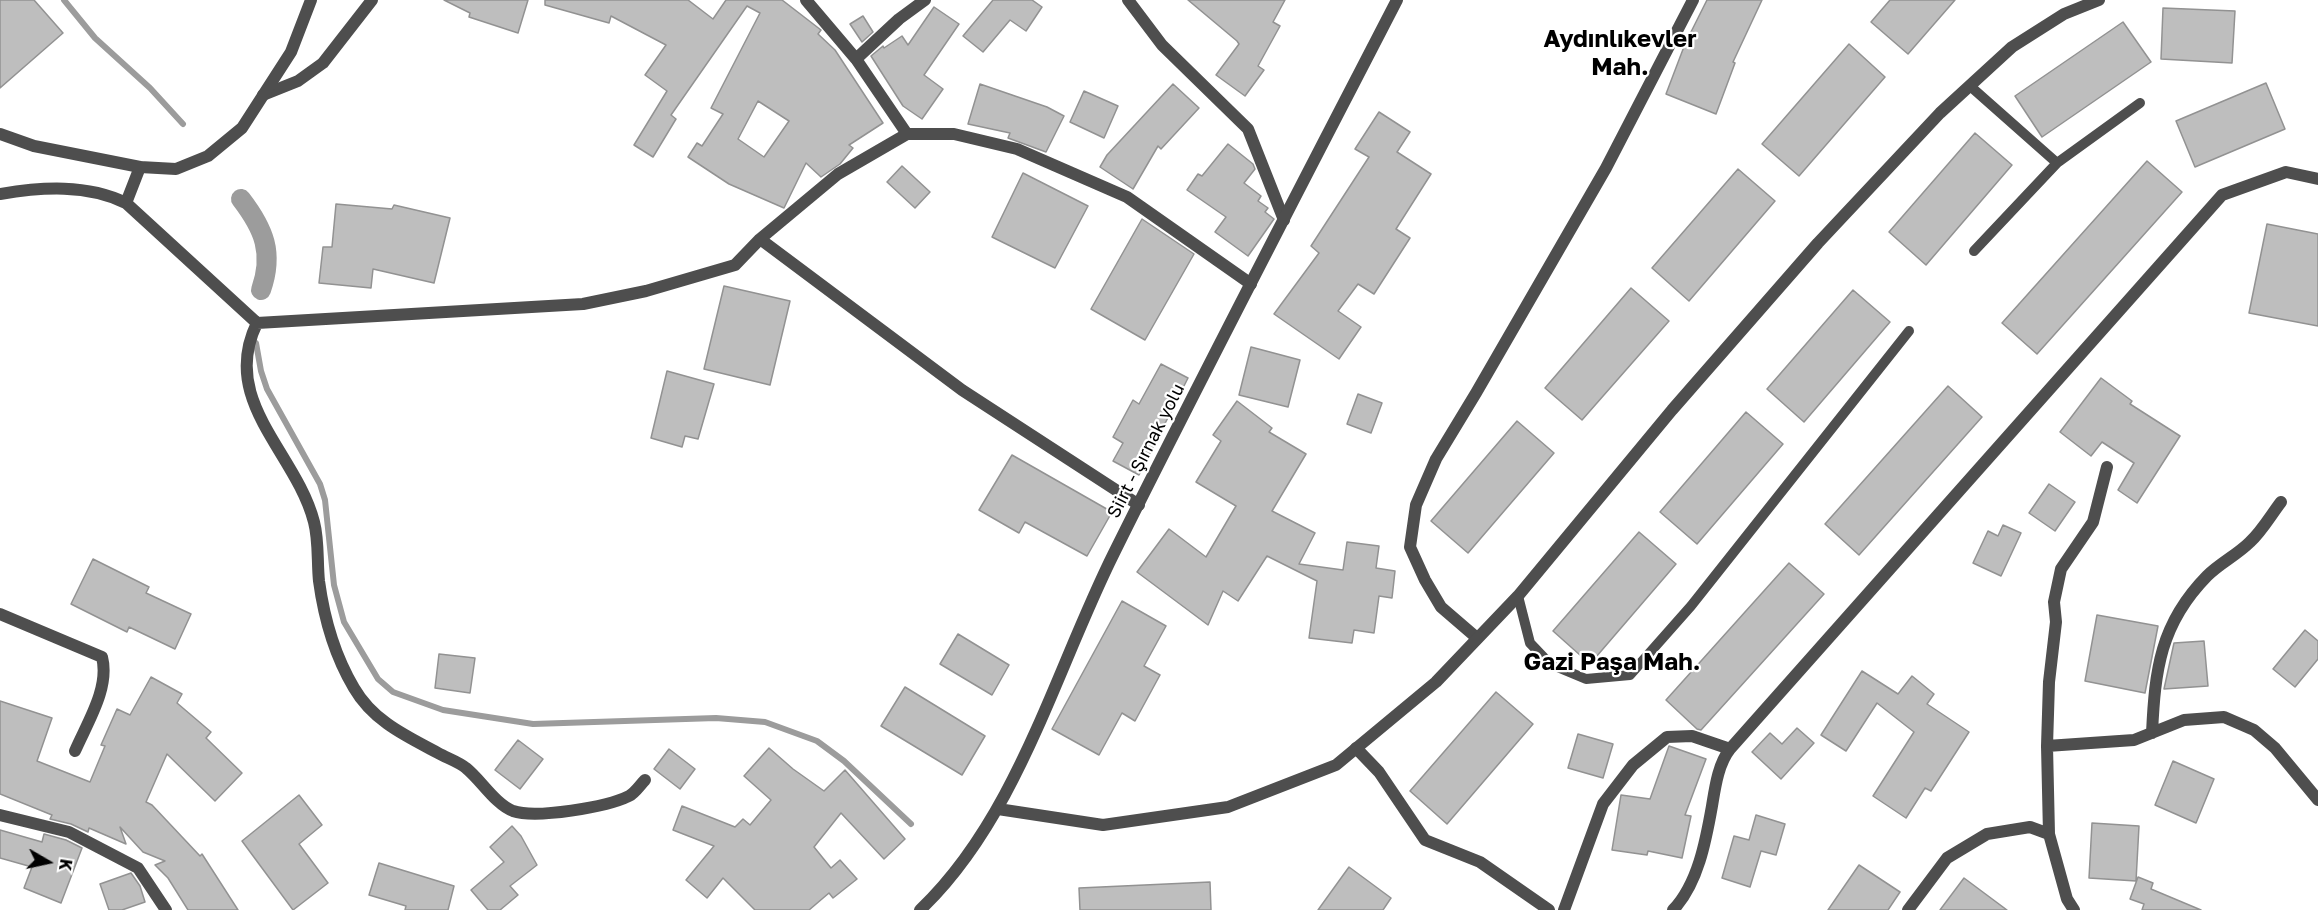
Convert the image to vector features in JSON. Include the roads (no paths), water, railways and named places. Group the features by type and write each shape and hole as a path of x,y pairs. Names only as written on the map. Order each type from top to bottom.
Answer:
{"street":[{"path":"0,134 34,146 140,166 176,169 208,156 242,128 291,52 311,0"},
{"path":"263,94 298,81 323,63 372,0"},
{"path":"806,0 856,59 907,134"},
{"path":"856,59 899,19 925,0"},
{"path":"1128,0 1162,45 1248,129 1284,220"},
{"name":"Siirt - Şırnak yolu","path":"920,910 966,860 998,809 1112,556 1397,0"},
{"path":"1477,638 1441,608 1425,580 1410,547 1416,505 1436,459 1606,168 1693,0"},
{"path":"998,809 1103,825 1228,807 1336,765 1436,682 1518,596 1672,410 1818,243 1917,137 2012,47 2064,14 2099,0"},
{"path":"0,194 86,189 106,194 126,203 257,322 583,304 646,291 735,265 760,239 838,174 907,134 954,134 1017,149 1127,197 1251,284"},
{"path":"126,203 140,166"},
{"path":"1674,910 1684,895 1706,840 1715,787 1724,755 2222,195 2286,172 2318,179"},
{"path":"760,239 962,390 1139,505"},
{"path":"257,322 246,353 245,374 250,392 265,429 292,474 314,522 319,580 327,623 348,676 365,705 381,721 465,767 512,811 533,815 600,804 630,796 645,780"},
{"path":"2074,910 2067,899 2049,834 2047,746 2056,586 2061,569 2070,553 2093,522 2108,468"},
{"path":"2152,733 2155,678 2174,620 2206,577 2226,558 2250,542 2281,502"},
{"path":"0,614 102,657 106,671 96,704 75,751"},
{"path":"2047,746 2090,741 2134,740 2184,720 2224,717 2254,730 2275,748 2318,800"},
{"path":"1564,910 1603,804 1633,765 1667,737 1692,736 1730,749"},
{"path":"1356,748 1379,772 1425,840 1480,862 1549,910"},
{"path":"0,815 69,832 138,868 166,910"},
{"path":"1908,910 1947,858 1988,834 2030,827 2049,834"}],"lane":[{"path":"1970,86 2057,163"},
{"path":"1974,251 2057,163 2140,103"},
{"path":"1518,596 1530,643 1550,664 1586,679 1630,675 1691,606 1909,331"}],"waterway":[{"path":"64,0 95,38 150,88 183,124"},
{"path":"241,199 256,221 264,242 267,264 261,290"},
{"path":"256,343 267,389 320,484 325,500 334,585 344,622 378,679 393,692 443,710 533,724 716,718 765,722 817,741 844,761 911,824"}],"district":[{"name":"Aydınlıkevler Mah.","path":"1620,53"},
{"name":"Gazi Paşa Mah.","path":"1612,662"}]}
